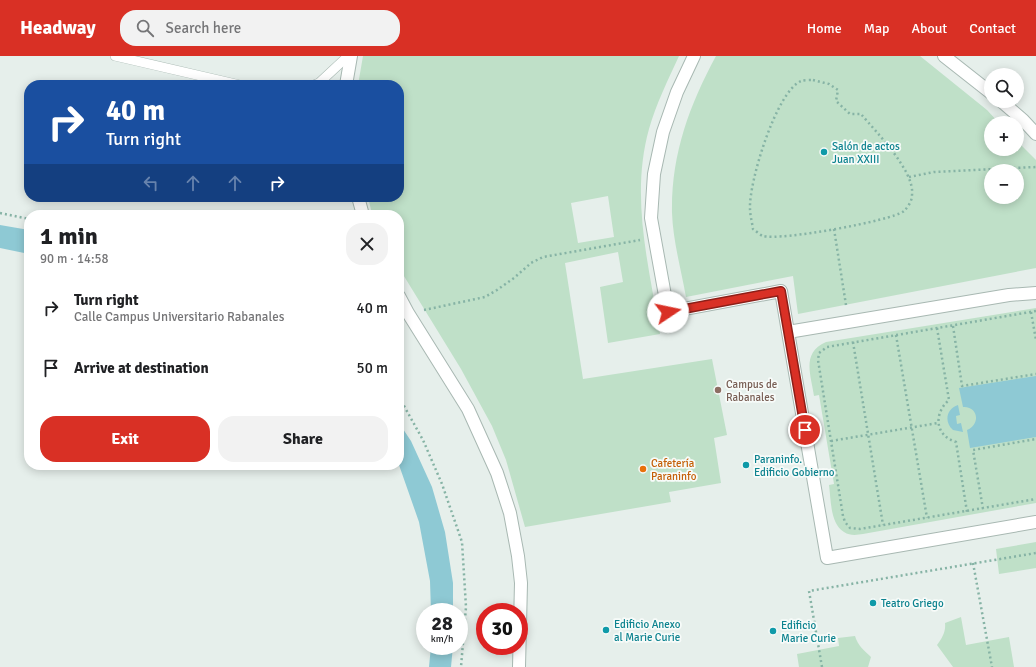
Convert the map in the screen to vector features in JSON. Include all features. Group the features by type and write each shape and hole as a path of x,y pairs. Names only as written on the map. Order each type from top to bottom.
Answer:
{"street":[{"path":"347,80 349,56"},
{"path":"694,56 677,92 663,132 654,174 651,218 668,312 781,291 827,558 1036,522"},
{"path":"944,56 984,87"},
{"path":"1009,108 1036,134"},
{"path":"1009,295 1036,286"},
{"path":"788,332 1009,295 1036,293"},
{"path":"404,305 468,409 497,473 510,512 521,583 519,667"}],"lane":[{"path":"115,56 218,80"},
{"path":"322,80 349,56"}],"path":[{"path":"802,80 813,80 829,84 838,90 836,100 850,114 861,114 901,162 909,177 913,194 910,202 903,212 870,223 834,229 774,237 762,236 753,229 750,207 755,174 770,126 787,94 802,80"},
{"path":"909,177 934,172 1036,167"},
{"path":"0,213 24,218"},
{"path":"834,229 846,304"},
{"path":"408,313 484,297 509,282 531,262 543,257 654,238"},
{"path":"1036,311 827,347 822,349 818,355 845,522 850,528 854,529 967,512 1036,499"},
{"path":"1031,312 1036,340"},
{"path":"953,326 962,386 1036,374"},
{"path":"937,328 949,400 940,411 938,423 943,434 947,438 956,442 967,512"},
{"path":"896,335 927,518"},
{"path":"853,342 883,525"},
{"path":"404,406 423,440 442,484 462,542 466,607 461,667"},
{"path":"831,441 938,423"},
{"path":"983,509 973,450 1036,439"},
{"path":"822,667 809,592 1036,552"},
{"path":"973,563 992,667"}],"green space":[{"path":"363,56 679,56 659,101 649,129 641,180 643,232 660,334 608,343 600,287 623,282 618,252 565,263 583,379 712,359 727,435 714,438 721,483 669,492 671,502 525,527 506,460 492,426 461,369 404,276 404,210 371,210 369,202 404,202 404,80 359,80","holes":["608,196 614,237 578,243 571,203"]},
{"path":"716,56 920,56 993,116 984,116 984,156 1024,156 1024,148 1036,160 1036,268 798,314 793,276 686,297 674,234 672,192 678,151 690,112"},
{"path":"1036,308 1036,503 858,535 849,534 839,528 832,511 829,485 834,484 819,395 814,396 810,373 810,358 813,352 826,342"},
{"path":"1036,542 1036,568 999,574 996,549"},
{"path":"961,617 966,645 1009,637 1014,667 953,667 937,645 944,632 945,623"},
{"path":"855,636 860,645 871,657 868,667 799,667 797,654 839,646 838,638"}],"water":[{"path":"0,225 24,229 24,253 0,248"},
{"path":"1036,376 1036,437 970,448 967,430 974,424 976,416 972,409 963,407 959,388"},
{"path":"958,405 960,415 956,416 957,424 961,423 963,432 953,430 947,420 951,409"},
{"path":"404,430 411,441 432,487 445,532 453,583 453,603 431,603 430,581 419,522 401,470 404,470"},
{"path":"430,655 452,655 451,667 429,667"}],"place":[{"name":"Salón de actos Juan XXIII","path":"824,152"},
{"name":"Campus de Rabanales","path":"718,390"},
{"name":"Paraninfo. Edificio Gobierno","path":"746,465"},
{"name":"Cafetería Paraninfo","path":"643,469"},
{"name":"Teatro Griego","path":"873,603"},
{"name":"Edificio Anexo al Marie Curie","path":"606,630"},
{"name":"Edificio Marie Curie","path":"773,631"}],"route":[{"path":"668,312 781,291 805,430"}]}
